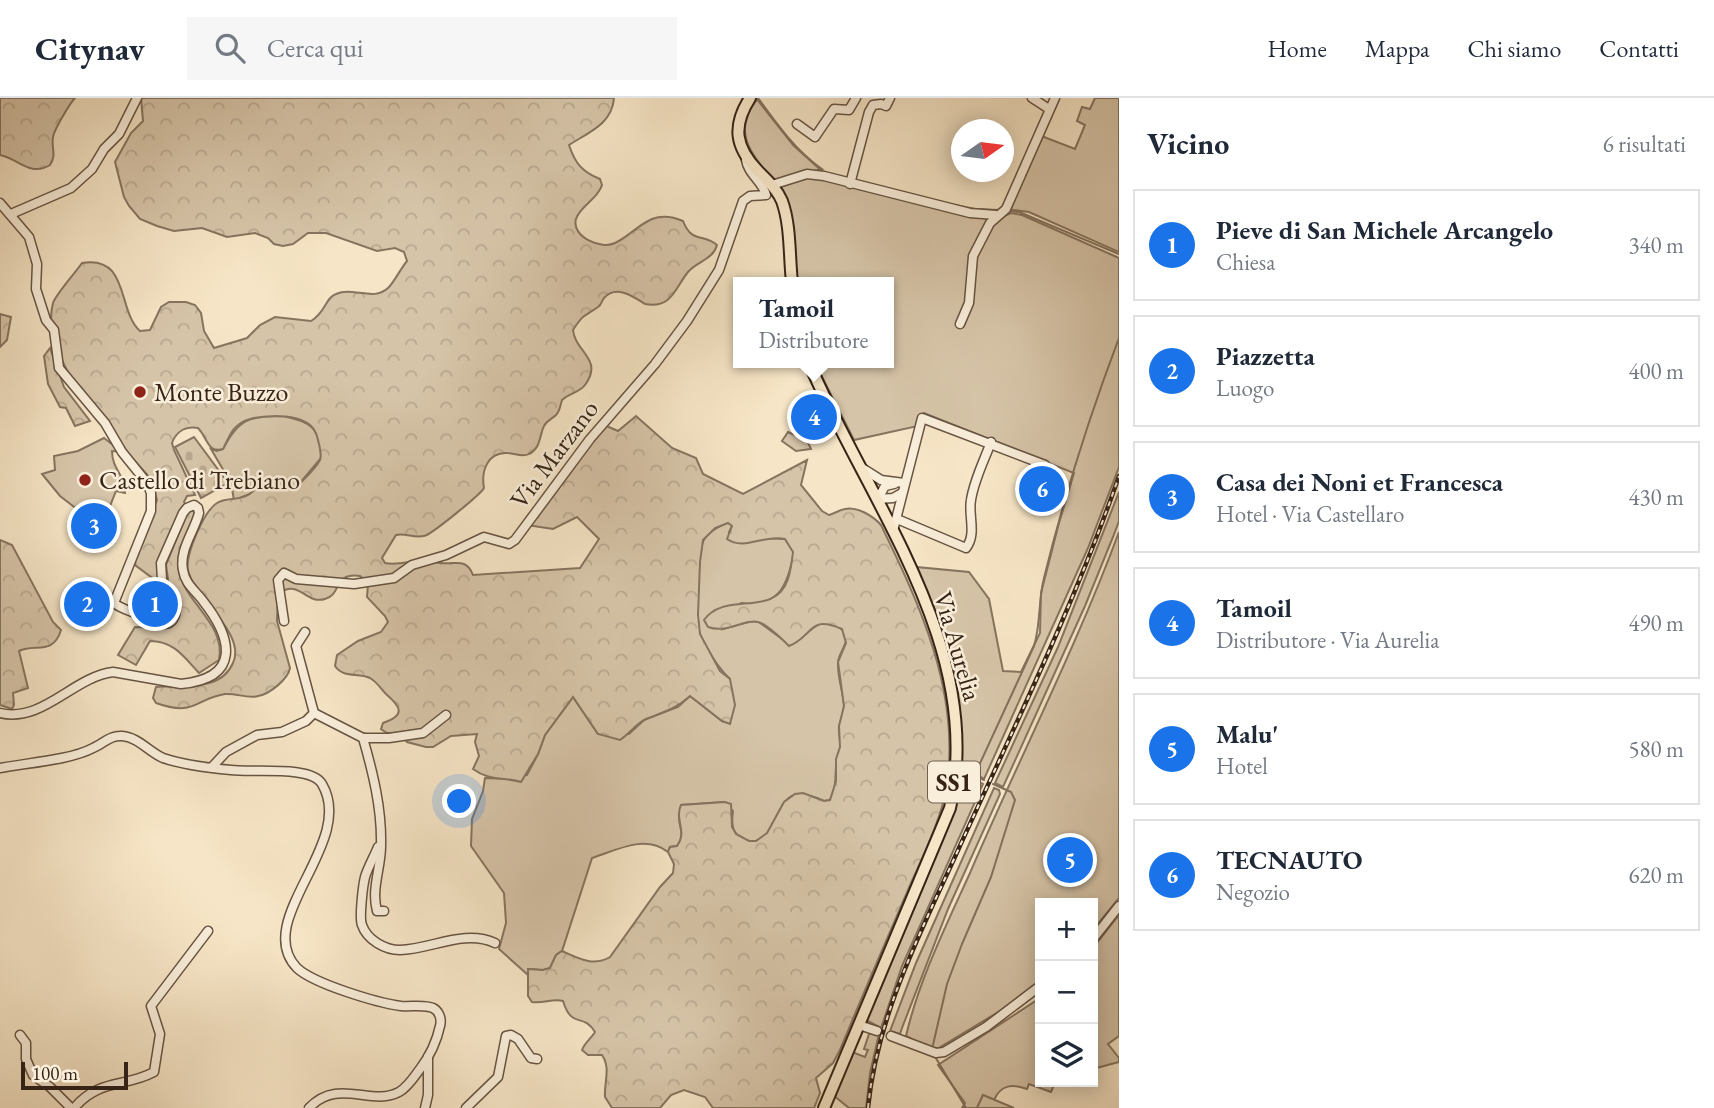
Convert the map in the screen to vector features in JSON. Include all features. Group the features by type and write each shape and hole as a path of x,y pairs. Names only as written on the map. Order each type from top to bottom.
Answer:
{"main road":[{"path":"750,98 737,124 741,143 748,158 778,193 784,208 791,277"},
{"name":"Via Aurelia","path":"812,368 878,499 932,622 954,703 956,762 950,808 824,1108"}],"street":[{"path":"11,214 71,188 92,169 104,149 119,134 137,98"},
{"path":"797,124 815,137 834,109 849,110 856,98"},
{"path":"850,181 869,112 873,105 886,106 890,98"},
{"path":"1031,98 1049,109"},
{"path":"960,324 968,303 974,256 993,219 1006,209 1055,98"},
{"name":"Via Marzano","path":"284,621 278,580 284,573 296,579 354,584 394,578 412,565 446,555 484,537 509,544 515,540 590,439 655,364 687,321 719,270 743,201 750,196 766,195 746,163 748,158"},
{"path":"772,185 807,174 824,176 993,219"},
{"path":"0,203 29,237 37,264 37,289 46,320 54,330 59,368 105,423 151,493 151,512 114,600 115,605 154,623 165,624 171,621 176,608 162,580 161,563 183,513 191,505 198,508 197,520 183,553 183,572 187,583 204,601 220,628 227,651 224,665 203,680 181,684 113,672 104,673 84,681 36,709 19,714 0,713"},
{"path":"892,531 922,418 991,442 1045,465"},
{"path":"897,519 967,548 972,532 970,502 991,442"},
{"path":"861,467 881,480 904,482"},
{"path":"878,499 885,486 904,482"},
{"path":"878,499 893,498 902,493"},
{"path":"305,632 296,646 297,658 314,713 363,738 389,738 423,733 446,715"},
{"path":"212,767 226,752 257,736 282,732 306,721 314,713"},
{"path":"0,768 92,749 118,736 131,738 167,759 239,771 313,775 322,785 328,810 328,831 288,919 288,951 298,968 306,974 341,990 399,1006 429,1007 437,1011 441,1025 428,1057 406,1087 398,1093 382,1096 345,1093 318,1099 309,1108"},
{"path":"363,738 373,770 381,842 373,898 377,911 384,911"},
{"path":"381,842 365,878 361,924 371,938 392,949 404,950 475,938 495,943"},
{"path":"1098,933 1119,906"},
{"path":"20,1035 26,1043 26,1059 33,1075 73,1108 101,1087 134,1081 154,1072 160,1034 151,1006 208,931"},
{"path":"891,1036 932,1051 944,1052 986,1027 1035,990"},
{"path":"859,1025 877,1031"},
{"path":"466,1108 498,1076 506,1036 511,1035 518,1039 531,1058 537,1059"},
{"path":"425,1108 428,1095 428,1057"}],"green space":[{"path":"0,98 75,98 54,134 50,165 30,168 0,155"},
{"path":"141,98 614,98 604,121 569,145 580,166 600,179 602,185 578,214 578,231 589,240 609,245 652,219 668,217 683,221 694,236 717,245 712,254 688,272 667,300 654,305 645,304 625,293 614,292 582,318 573,330 578,344 590,362 590,376 583,388 562,400 557,413 544,426 536,448 526,455 507,453 490,459 485,470 484,488 474,498 424,536 396,535 382,558 385,563 390,564 424,560 460,563 467,566 473,575 580,568 599,539 577,517 553,529 527,525 602,424 618,431 636,416 672,448 696,458 703,474 743,494 807,460 801,485 822,511 829,515 850,508 860,510 881,525 910,586 934,650 948,716 947,784 942,808 932,834 840,1050 833,1063 816,1078 820,1093 814,1108 713,1108 705,1097 684,1090 671,1095 660,1108 612,1108 605,1097 605,1060 602,1055 588,1055 582,1050 595,1032 591,1026 570,1015 563,1001 532,1002 528,996 528,969 550,968 556,955 562,951 592,961 610,957 673,873 674,864 668,852 670,847 677,846 680,841 681,805 725,802 731,804 732,827 736,834 749,841 756,841 767,833 784,802 795,794 803,793 824,801 830,800 836,781 836,759 840,747 839,726 844,706 838,662 846,643 842,629 831,625 817,625 789,646 758,622 715,629 708,627 704,620 713,611 736,604 761,602 782,591 789,576 793,552 785,539 734,542 727,539 732,526 728,523 715,528 703,540 698,615 700,634 720,671 730,679 735,705 730,724 722,721 690,696 674,707 643,721 620,740 598,734 573,697 545,735 538,754 521,782 491,777 473,769 479,756 475,742 477,734 451,736 433,747 426,747 407,742 400,733 387,733 381,729 383,723 398,714 398,707 370,678 343,673 335,666 337,655 358,641 381,632 388,622 367,597 368,584 360,576 346,577 334,593 325,599 318,600 292,589 278,594 277,621 290,668 286,677 273,689 254,697 225,694 215,696 187,708 156,703 153,698 156,687 210,683 227,673 233,663 233,640 199,592 188,570 189,554 201,524 217,503 244,497 267,481 295,489 320,460 318,441 315,431 303,421 273,416 252,419 237,426 223,449 218,450 211,447 198,428 185,429 179,433 172,443 195,495 187,496 184,502 186,505 158,575 159,583 135,565 133,560 157,500 151,479 126,451 122,452 85,401 62,361 51,321 55,299 82,263 97,263 108,267 115,276 133,322 140,331 150,330 161,307 169,302 186,302 195,305 201,313 204,331 214,348 247,338 260,325 275,317 311,321 320,314 332,296 342,292 382,292 390,286 407,261 404,252 395,248 377,251 326,233 308,233 293,244 283,246 255,233 227,237 202,228 174,231 140,219 124,197 115,162 131,133 143,121"},
{"path":"758,98 795,145 822,169 775,182 747,143 746,122"},
{"path":"1095,98 1119,98 1119,252 1029,212 1006,209 1039,135 1075,149 1085,125 1077,121 1082,107 1090,109"},
{"path":"805,176 817,176 995,220 1011,213 1022,215 1119,258 1119,467 1088,548 984,779 975,773 973,779 983,784 902,966 881,1028 866,1020 942,842 958,797 960,737 955,680 935,610 916,567 969,572 989,599 1003,671 1021,672 1040,633 1041,593 1074,473 924,413 918,426 854,440 818,368 894,368 894,277 796,277 786,200 780,184"},
{"path":"0,314 11,317 7,340 0,347"},
{"path":"50,348 64,387 90,421 75,426 66,408 60,407 48,384 44,356"},
{"path":"282,416 300,420 312,428 319,439 321,458 295,489 278,483 262,483 250,494 234,500 231,483 211,449 223,449 234,431 246,421"},
{"path":"788,432 799,437 805,436 811,449 796,451 782,441"},
{"path":"194,437 228,483 201,498 175,447"},
{"path":"104,438 122,452 112,451 125,493 116,491 110,506 91,520 60,496 42,474 55,470 54,456 78,451"},
{"path":"1119,492 1119,521 1113,537 1085,606 1003,787 995,783 1058,647"},
{"path":"193,510 195,515 179,556 180,575 216,633 219,660 199,673 172,647 150,641 136,665 118,655 135,627 163,628 174,622 166,565 187,513"},
{"path":"728,522 732,526 729,532 785,539 794,552 789,574 780,591 765,602 741,603 723,629 752,621 759,622 790,645 813,628 825,623 840,628 846,636 838,662 844,705 839,726 840,749 835,785 830,800 824,801 804,795 792,796 781,807 769,831 757,841 747,841 736,834 732,825 733,811 724,802 681,805 681,838 677,846 670,847 668,852 650,844 640,844 592,858 562,951 556,955 550,968 529,969 528,975 499,949 506,923 504,893 471,846 472,819 485,778 511,779 527,775 545,735 573,697 598,734 629,734 644,720 678,707 690,696 722,721 730,679 705,646 700,634 698,588 703,542 710,533"},
{"path":"1119,532 1119,898 1098,924 1098,898 1035,898 1035,985 1005,1008 937,1049 926,1047 906,1036 926,974"},
{"path":"0,540 12,545 53,622 61,630 58,638 48,646 19,651 28,688 13,693 12,709 0,705"},
{"path":"994,788 999,790 1000,794 948,909 900,1034 890,1031 916,963"},
{"path":"1119,915 1119,1036 1108,1044 1119,1062 1098,1068 1098,961 1098,942"},
{"path":"1035,1001 1035,1086 1029,1084 1027,1089 1017,1086 1004,1088 994,1100 983,1095 977,1108 962,1108 965,1103 938,1065"},
{"path":"870,1031 879,1034 870,1073 866,1108 849,1108 833,1095 852,1052 865,1057 868,1050 864,1049"},
{"path":"1037,1087 1053,1087 1051,1092"},
{"path":"983,1095 1014,1108 977,1108"}],"waterway":[{"path":"756,98 793,145 823,172"},
{"path":"950,204 1000,210"},
{"path":"1009,211 1019,212 1119,254"},
{"path":"984,780 976,776 976,772 1034,646 1042,587 1060,517 1087,427 1119,338"},
{"path":"933,1045 947,984 991,877 1015,800 1011,792 993,784"},
{"path":"934,1055 966,1108"}],"railway":[{"path":"868,1108 881,1040 903,975 1064,617 1119,476"}],"place":[{"name":"Monte Buzzo","path":"140,392"},
{"name":"Tamoil","path":"814,417"},
{"name":"Castello di Trebiano","path":"85,480"},
{"name":"TECNAUTO","path":"1042,489"},
{"name":"Casa dei Noni et Francesca","path":"94,526"},
{"name":"Piazzetta","path":"87,604"},
{"name":"Pieve di San Michele Arcangelo","path":"155,604"},
{"name":"Malu'","path":"1070,860"}]}
